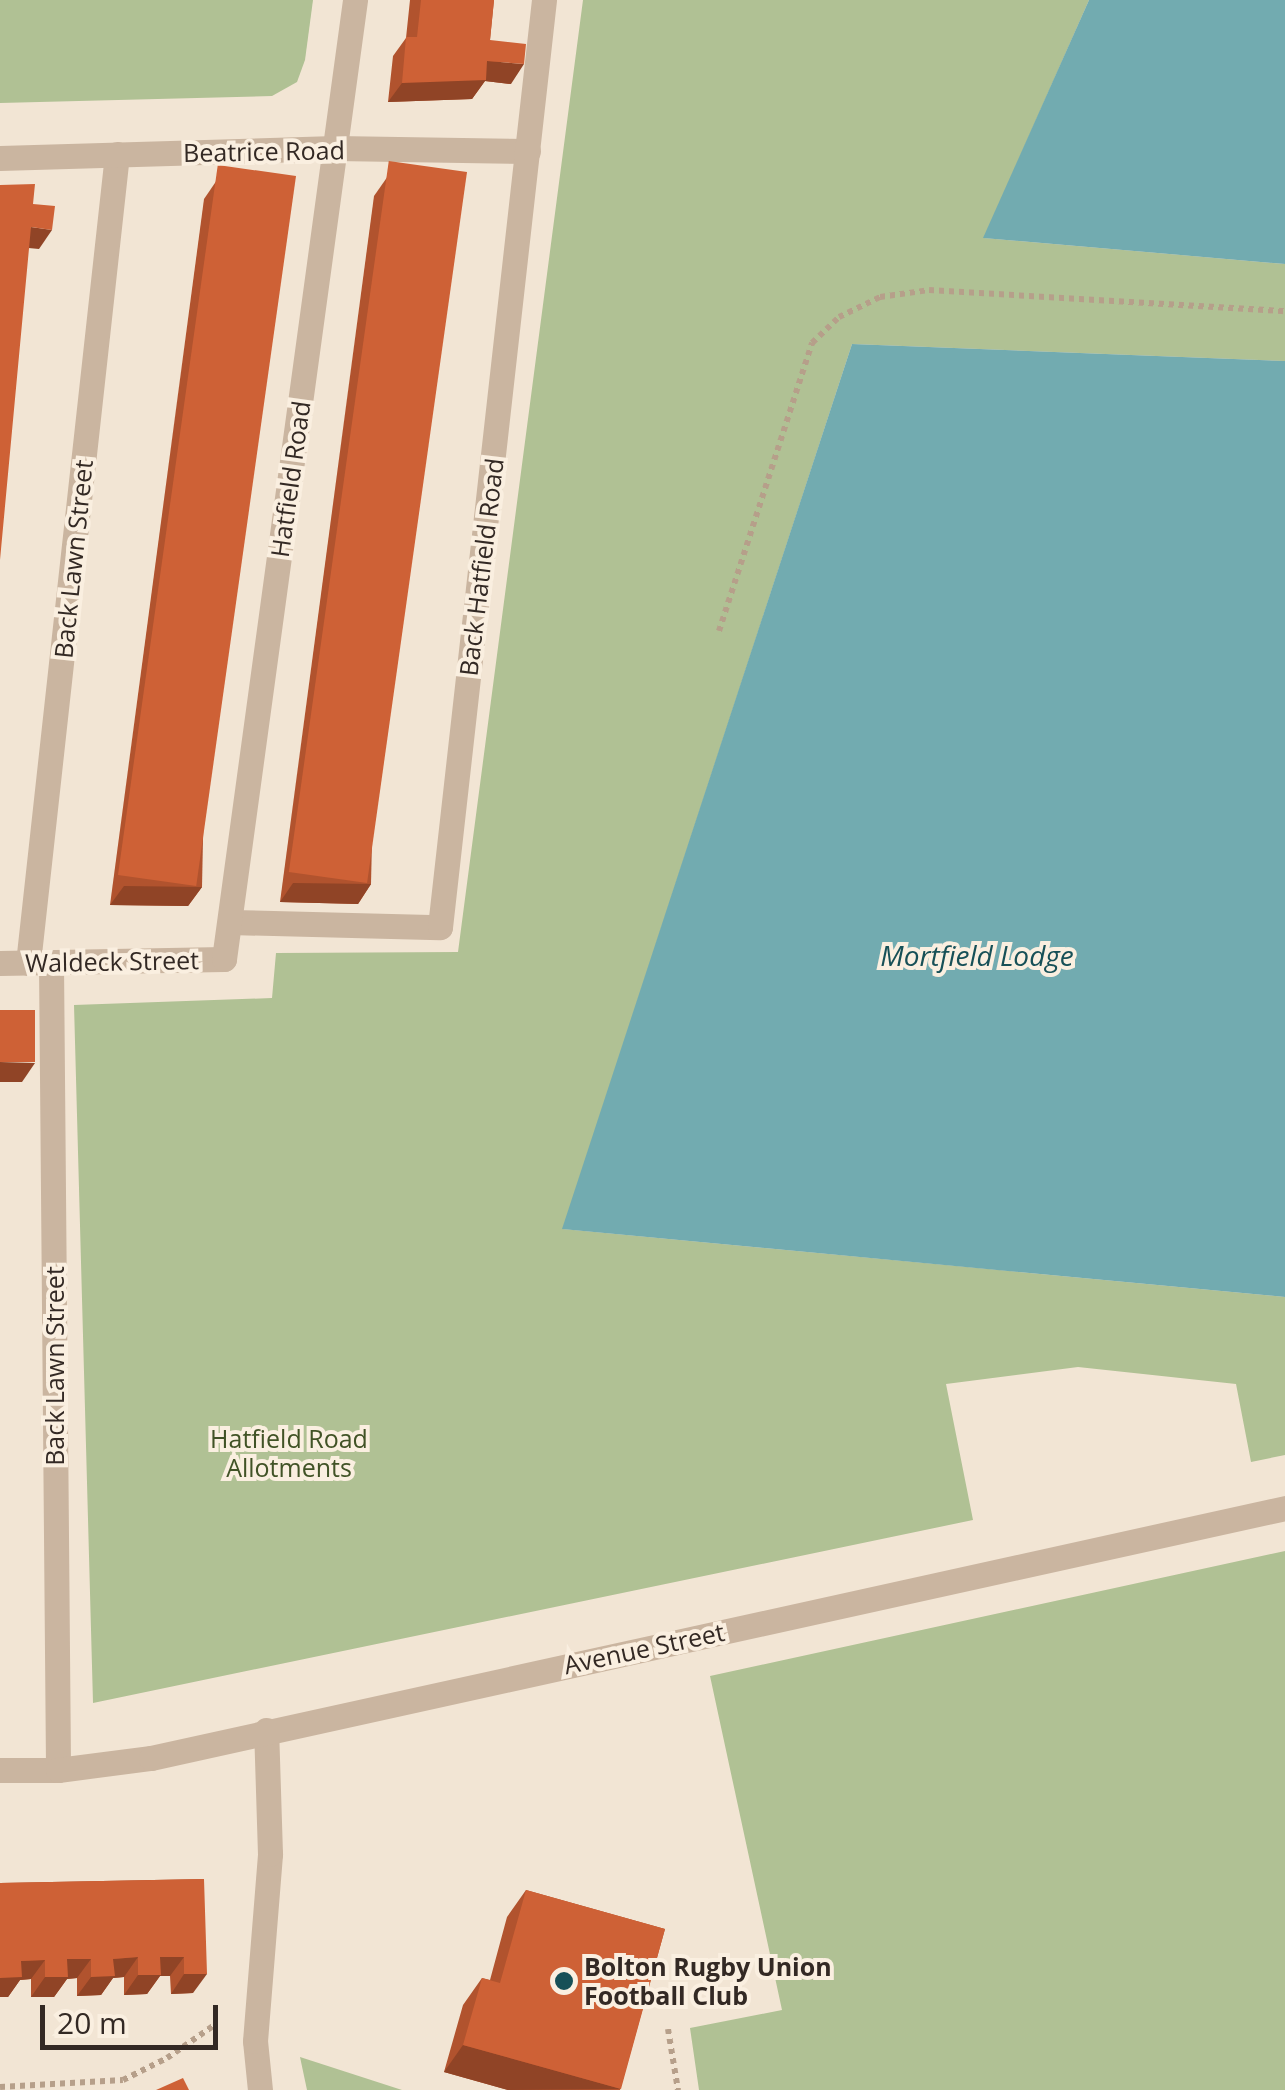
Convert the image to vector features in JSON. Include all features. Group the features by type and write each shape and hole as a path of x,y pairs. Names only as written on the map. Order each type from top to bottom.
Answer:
{"street":[{"name":"Hatfield Road","path":"224,958 355,0"},
{"name":"Back Hatfield Road","path":"230,922 440,926 544,0"},
{"name":"Beatrice Road","path":"0,158 335,148 528,152"},
{"name":"Back Lawn Street","path":"58,1770 40,963 117,154"},
{"name":"Waldeck Street","path":"0,963 224,958"},
{"name":"Avenue Street","path":"0,1770 58,1770 150,1758 1285,1508"},
{"path":"260,2090 255,2041 270,1854 266,1730"}],"path":[{"path":"719,631 812,343 839,317 880,297 929,290 1285,311"},
{"path":"0,2087 123,2080 167,2058 258,1994"},
{"path":"668,2029 678,2090"}],"green space":[{"path":"0,0 313,0 305,60 297,82 272,96 0,103"},
{"name":"Hatfield Road Allotments","path":"583,0 1089,0 984,238 1285,264 1285,361 852,344 563,1229 1285,1297 1285,1455 1251,1462 1236,1384 1078,1367 946,1384 973,1520 93,1703 74,1005 272,998 276,953 458,952"},
{"path":"1285,1551 1285,2090 699,2090 690,2028 782,2010 710,1676"},
{"path":"300,2057 402,2090 307,2090"}],"water":[{"path":"1089,0 1285,0 1285,264 983,238"},
{"name":"Mortfield Lodge","path":"852,344 1285,361 1285,1297 562,1229"}],"building":[{"path":"421,0 494,0 490,40 526,44 524,64 487,61 486,80 402,83 406,37 417,37"},
{"path":"389,161 467,172 367,883 289,872"},
{"path":"218,165 296,176 196,886 118,875"},
{"path":"35,184 33,204 55,206 52,230 31,227 0,560 0,185"},
{"path":"0,1010 35,1010 35,1062 0,1062"},
{"path":"204,1879 207,1974 184,1974 184,1957 160,1957 161,1975 138,1975 138,1957 113,1959 115,1976 91,1977 91,1959 67,1959 68,1977 45,1977 45,1960 21,1961 22,1977 0,1978 0,1883"},
{"name":"Bolton Rugby Union Football Club","path":"526,1890 665,1929 621,2089 463,2045 482,1978 500,1983"},
{"path":"183,2078 189,2090 156,2090"}],"place":[{"name":"Bolton Rugby Union Football Club","path":"564,1981"}]}
